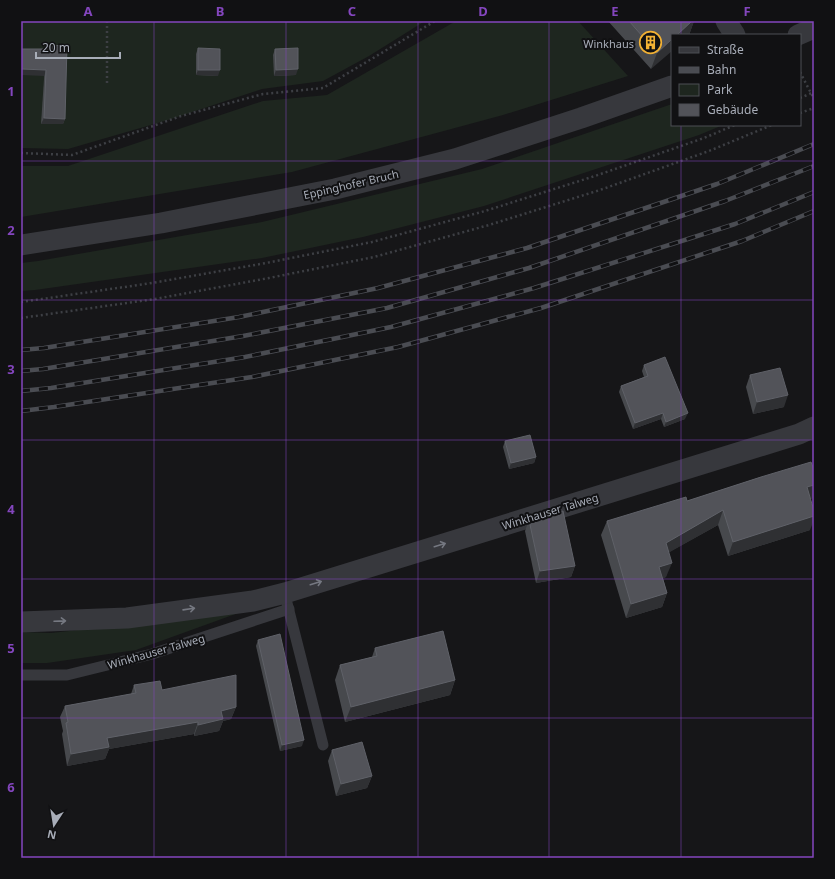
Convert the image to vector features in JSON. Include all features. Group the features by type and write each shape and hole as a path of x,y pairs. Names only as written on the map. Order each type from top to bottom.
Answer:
{"street":[{"path":"726,21 734,34"},
{"path":"800,34 814,28"},
{"name":"Eppinghofer Bruch","path":"21,245 161,223 335,189 455,159 581,118 671,86"},
{"name":"Winkhauser Talweg","path":"21,622 127,618 254,601 287,601 799,434 814,427"}],"lane":[{"name":"Winkhauser Talweg","path":"21,675 66,675 138,658 152,654 287,601"},
{"path":"287,601 323,745"}],"path":[{"path":"107,21 107,83"},
{"path":"21,153 72,155 181,116 263,94 323,88 435,21"},
{"path":"801,74 814,99"},
{"path":"801,98 812,93"},
{"path":"801,113 814,108"},
{"path":"21,302 152,283 372,242 485,211 588,178 704,138 733,126"},
{"path":"21,318 162,297 374,257 489,225 600,190 709,151 770,126"}],"green space":[{"path":"21,21 425,21 369,56 323,81 262,89 168,120 68,149 21,148"},
{"path":"456,21 578,21 628,76 503,115 292,172 21,217 21,166 68,166 263,101 327,95"},
{"path":"671,104 671,126 721,126 699,135 484,206 363,237 262,258 21,291 21,263 262,222 482,169"},
{"path":"241,612 136,650 47,663 21,663 21,632 51,633"}],"building":[{"path":"629,21 692,21 678,34 671,34 671,40 657,53"},
{"path":"48,45 67,46 65,119 44,118 46,70 21,69 21,49 47,49"},
{"path":"198,48 220,49 220,70 198,70"},
{"path":"298,48 298,69 276,70 275,49"},
{"path":"665,357 688,413 666,422 663,413 635,423 621,386 648,376 644,365"},
{"path":"780,368 788,395 757,402 750,375"},
{"path":"530,435 536,457 511,463 505,441"},
{"path":"811,462 814,470 814,485 807,487 814,516 733,542 723,510 666,543 672,563 659,567 667,593 631,604 607,521 686,497 687,501"},
{"path":"563,511 575,566 540,571 529,520"},
{"path":"443,631 455,680 351,707 340,665 377,656 375,648"},
{"path":"280,634 304,740 282,745 258,640"},
{"path":"236,675 236,707 221,711 223,719 198,725 198,722 107,738 109,747 71,754 65,706 136,693 134,685 160,681 162,690"},
{"path":"362,742 372,776 341,784 332,750"}],"railway":[{"path":"21,350 44,348 239,317 378,288 527,248 717,184 814,144"},
{"path":"21,371 43,369 243,336 387,308 529,268 725,201 814,166"},
{"path":"21,391 51,388 245,357 391,327 534,288 735,224 814,192"},
{"path":"21,411 252,377 398,347 541,308 742,241 814,211"}],"place":[{"name":"Winkhaus","path":"650,43"}]}
